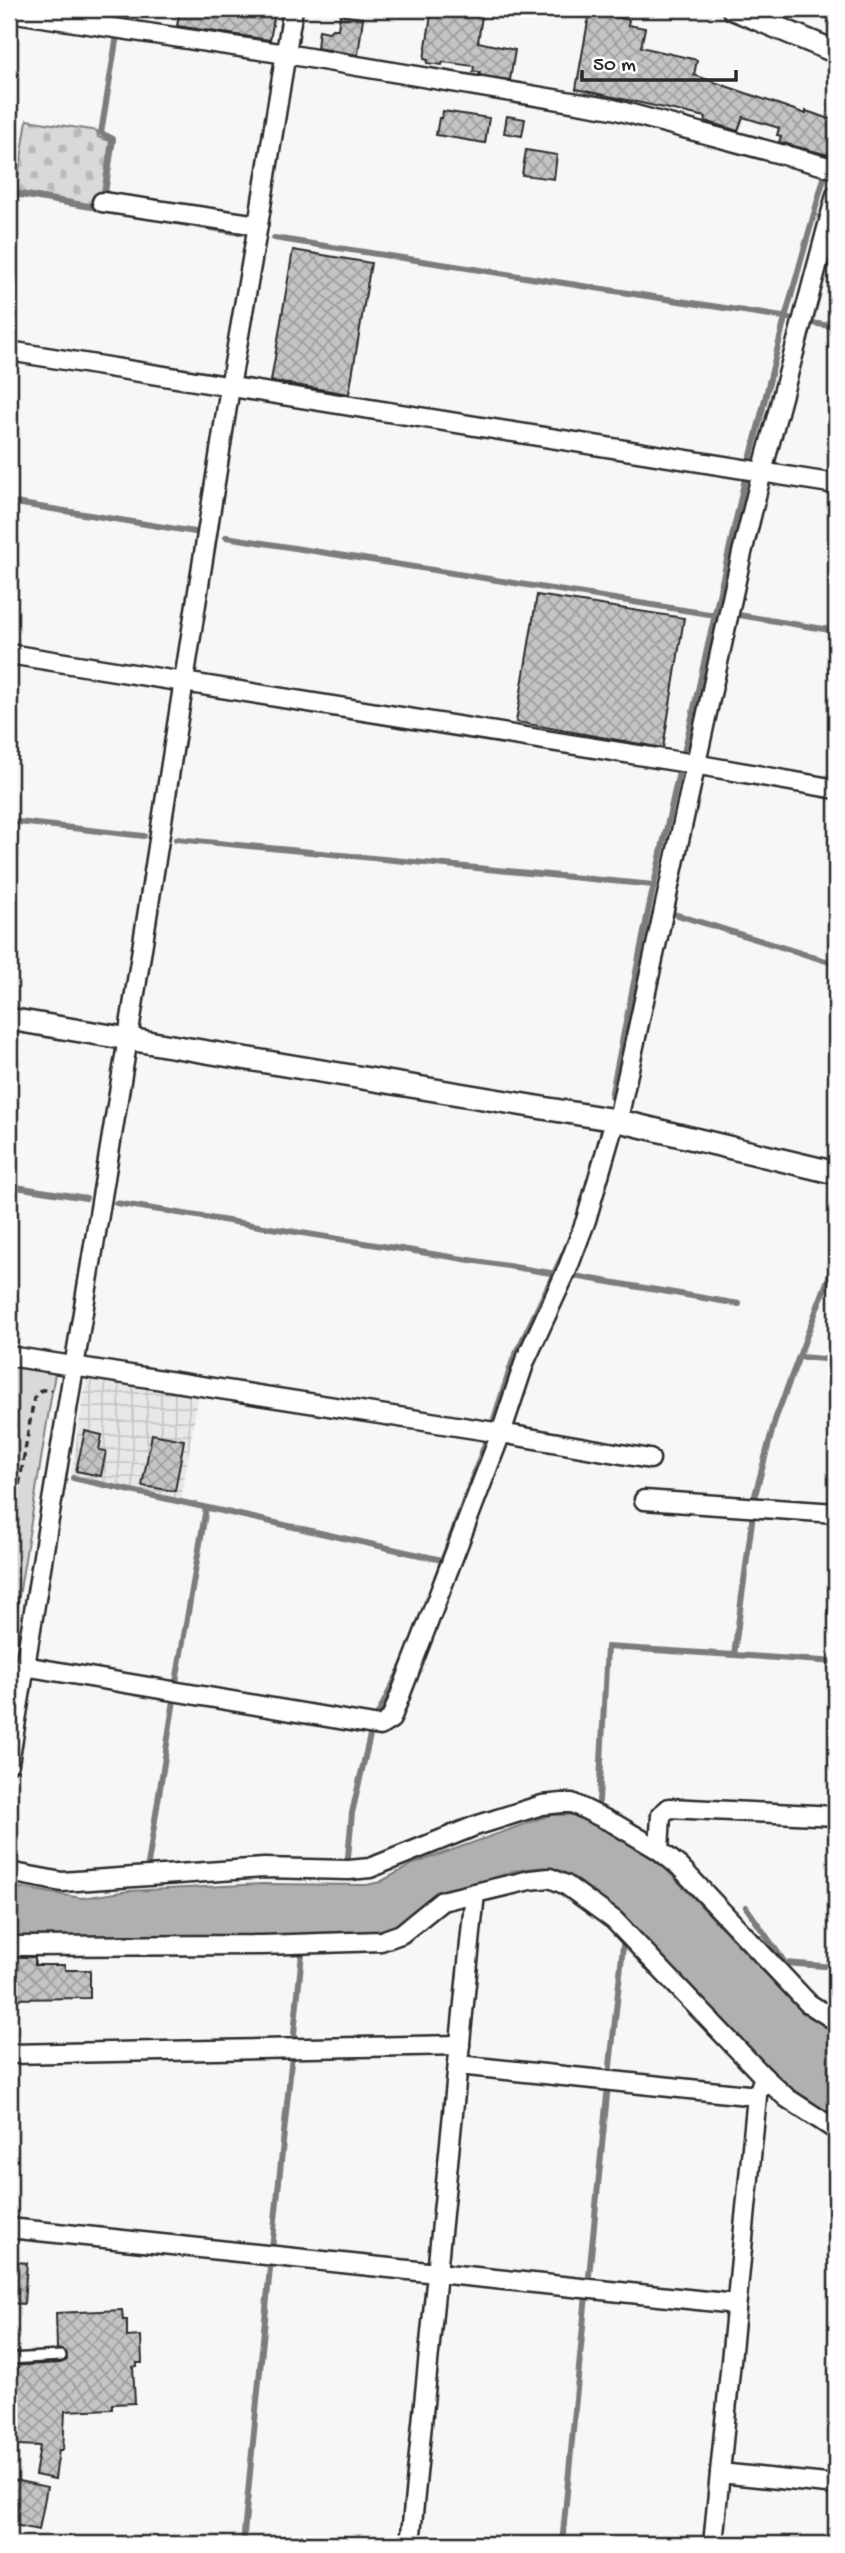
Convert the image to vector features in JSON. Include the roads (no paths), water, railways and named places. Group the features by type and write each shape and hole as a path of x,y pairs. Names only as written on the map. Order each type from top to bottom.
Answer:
{"street":[{"path":"9,1763 128,1038 229,387 293,9"},
{"path":"733,9 836,52"},
{"path":"9,12 286,54 613,109 836,169"},
{"path":"24,1666 380,1726 391,1719 501,1433 525,1361 567,1270 586,1220 620,1110 694,764 762,472 836,197"},
{"path":"102,202 258,225"},
{"path":"9,351 836,484"},
{"path":"9,653 836,789"},
{"path":"9,1019 615,1120 836,1173"},
{"path":"9,1356 650,1459"},
{"path":"644,1500 836,1513"},
{"path":"9,1871 62,1882 251,1869 370,1868 475,1826 542,1805 572,1803 659,1850 680,1867 808,2003 836,2021"},
{"path":"659,1850 662,1815 669,1808 836,1816"},
{"path":"9,1946 262,1945 381,1941 401,1934 442,1901 530,1880 550,1878 566,1885 614,1920 786,2098 836,2130"},
{"path":"410,2544 475,1893"},
{"path":"9,2054 460,2045"},
{"path":"458,2065 757,2096"},
{"path":"713,2544 757,2096 764,2077"},
{"path":"9,2228 736,2304"},
{"path":"720,2473 836,2485"}],"lane":[{"path":"9,2359 61,2356"}],"waterway":[{"path":"119,22 121,9"},
{"path":"582,9 586,10"},
{"path":"105,193 113,139 101,133 117,35"},
{"path":"750,460 785,318 824,178"},
{"path":"9,193 103,209"},
{"path":"176,222 241,233"},
{"path":"274,238 789,318"},
{"path":"812,323 836,327"},
{"path":"684,753 745,479"},
{"path":"9,502 195,532"},
{"path":"226,537 715,615"},
{"path":"739,615 836,631"},
{"path":"611,1097 679,772"},
{"path":"9,821 144,836"},
{"path":"176,839 654,885"},
{"path":"671,913 836,964"},
{"path":"9,1186 86,1198"},
{"path":"116,1203 557,1274"},
{"path":"492,1425 513,1360 568,1244"},
{"path":"754,1499 775,1420 836,1258"},
{"path":"574,1276 739,1304"},
{"path":"800,1357 836,1360"},
{"path":"436,1578 487,1438"},
{"path":"73,1478 442,1560"},
{"path":"176,1682 206,1508"},
{"path":"599,1801 607,1647 734,1655 753,1514"},
{"path":"734,1655 836,1662"},
{"path":"378,1714 405,1660"},
{"path":"148,1864 174,1700"},
{"path":"348,1857 352,1813 371,1731"},
{"path":"746,1907 785,1963 836,1967"},
{"path":"609,2075 624,1937"},
{"path":"293,2044 302,1953"},
{"path":"272,2249 292,2055"},
{"path":"588,2286 608,2085"},
{"path":"243,2544 270,2268"},
{"path":"562,2544 586,2295"}]}
